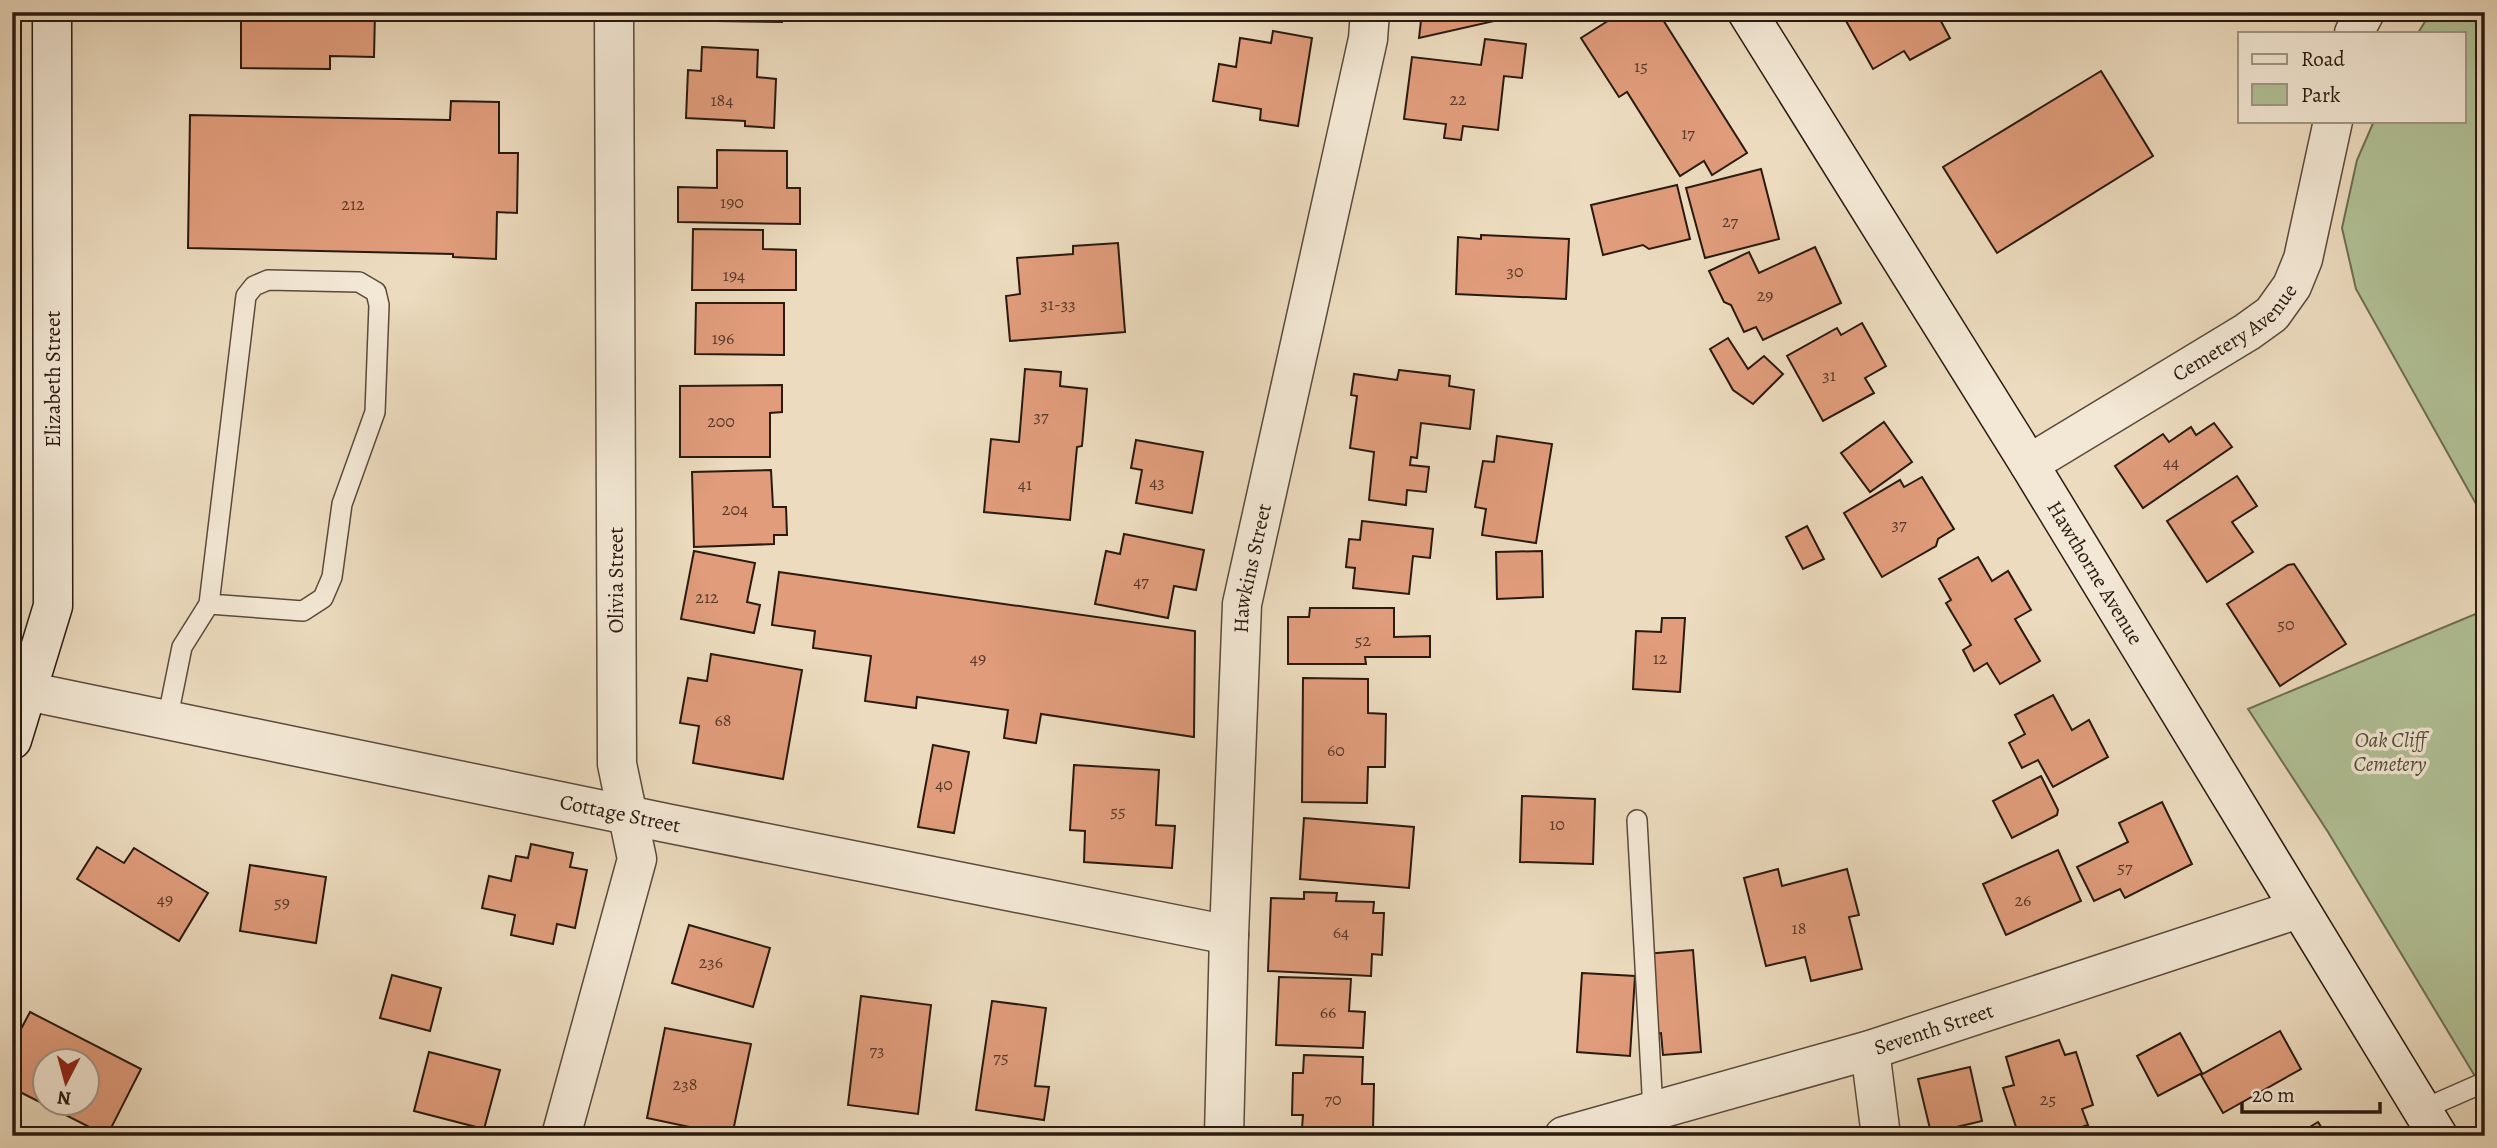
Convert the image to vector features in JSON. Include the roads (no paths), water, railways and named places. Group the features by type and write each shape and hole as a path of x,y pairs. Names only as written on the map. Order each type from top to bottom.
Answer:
{"street":[{"name":"Elizabeth Street","path":"12,740 20,689 53,606 52,12"},
{"name":"Olivia Street","path":"561,1136 638,859 617,764 614,12"},
{"name":"Hawkins Street","path":"1224,1136 1242,604 1368,39 1370,12"},
{"name":"Hawthorne Avenue","path":"1747,12 2028,464 2429,1123"},
{"path":"2355,32 2365,12"},
{"name":"Cemetery Avenue","path":"2028,464 2247,332 2272,314 2292,286 2302,259 2333,122"},
{"name":"Cottage Street","path":"20,689 1229,935"},
{"name":"Seventh Street","path":"1564,1136 1870,1050 2298,909"},
{"path":"1870,1050 1881,1136"}],"lane":[{"path":"167,720 181,647 209,604 246,296 254,286 268,280 359,282 376,292 379,305 375,412 342,504 332,577 323,598 303,611 209,604"},
{"path":"1637,820 1653,1111"},
{"path":"2429,1123 2485,1082"}],"park label":[{"name":"Oak Cliff Cemetery","path":"2390,752"}]}
